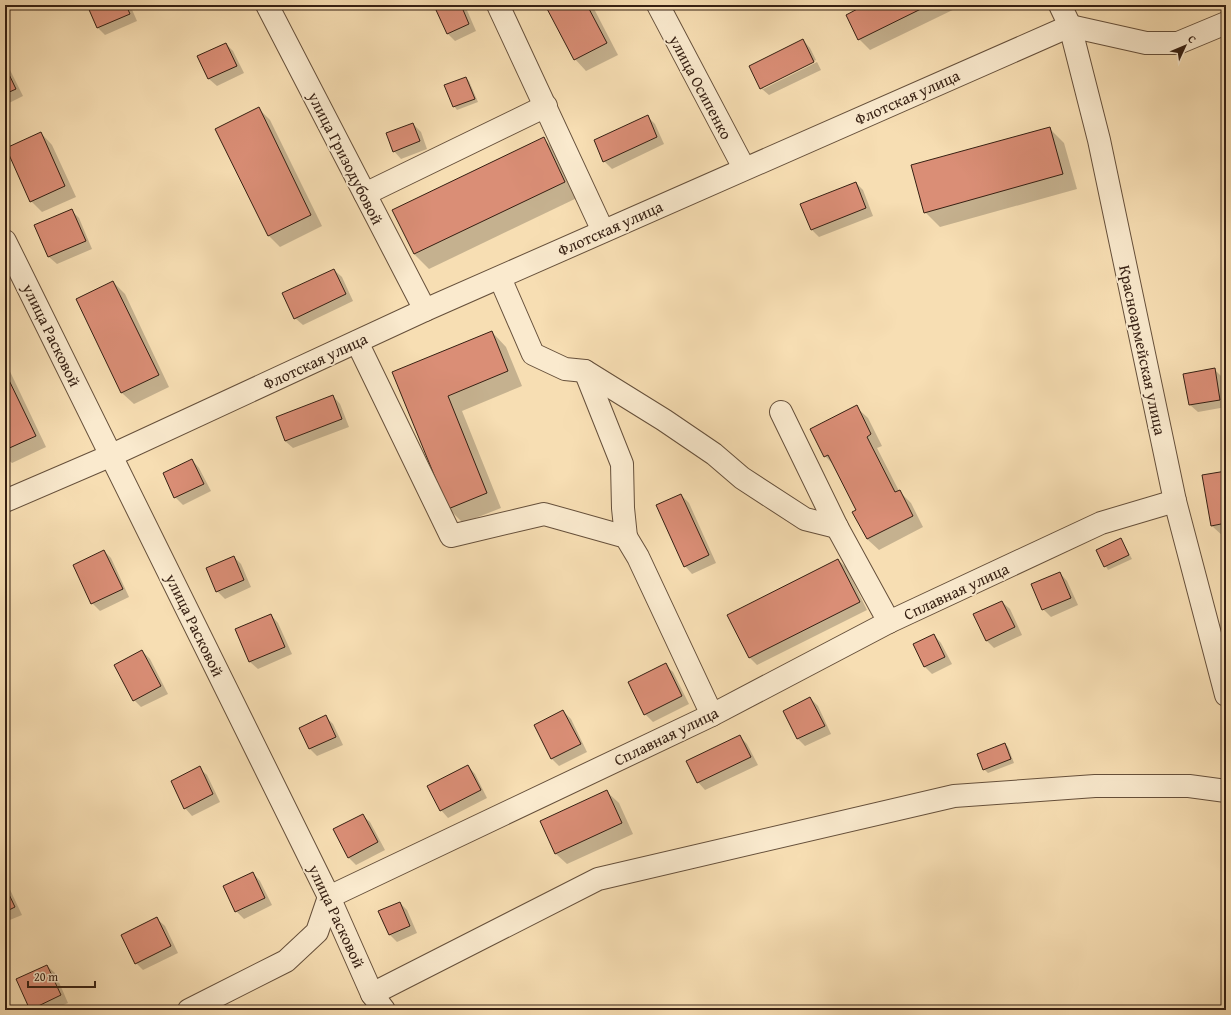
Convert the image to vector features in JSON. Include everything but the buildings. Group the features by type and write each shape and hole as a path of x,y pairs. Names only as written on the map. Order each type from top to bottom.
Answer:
{"street":[{"name":"улица Гризодубовой","path":"267,5 425,310"},
{"path":"498,5 603,232"},
{"name":"улица Осипенко","path":"658,5 744,168"},
{"name":"Красноармейская улица","path":"1060,5 1070,26 1099,140 1175,500 1226,695"},
{"path":"1070,26 1146,43 1178,43 1226,23"},
{"name":"Флотская улица","path":"5,501 112,455 425,310 500,278 744,168 1070,26"},
{"path":"365,194 546,106"},
{"name":"улица Расковой","path":"5,241 329,897 378,1002"},
{"path":"500,278 533,354 565,369 585,371 664,420 714,454 742,478 805,519 837,527"},
{"path":"357,342 451,536 544,514 626,537"},
{"path":"585,371 622,464 623,508 626,537 638,557 712,715"},
{"path":"781,412 837,527 889,622"},
{"name":"Сплавная улица","path":"329,897 712,715 889,622 1101,523 1175,500"},
{"path":"378,1002 598,879 954,796 1095,786 1189,786 1226,791"},
{"path":"189,1010 286,961 317,932 329,897"}]}
